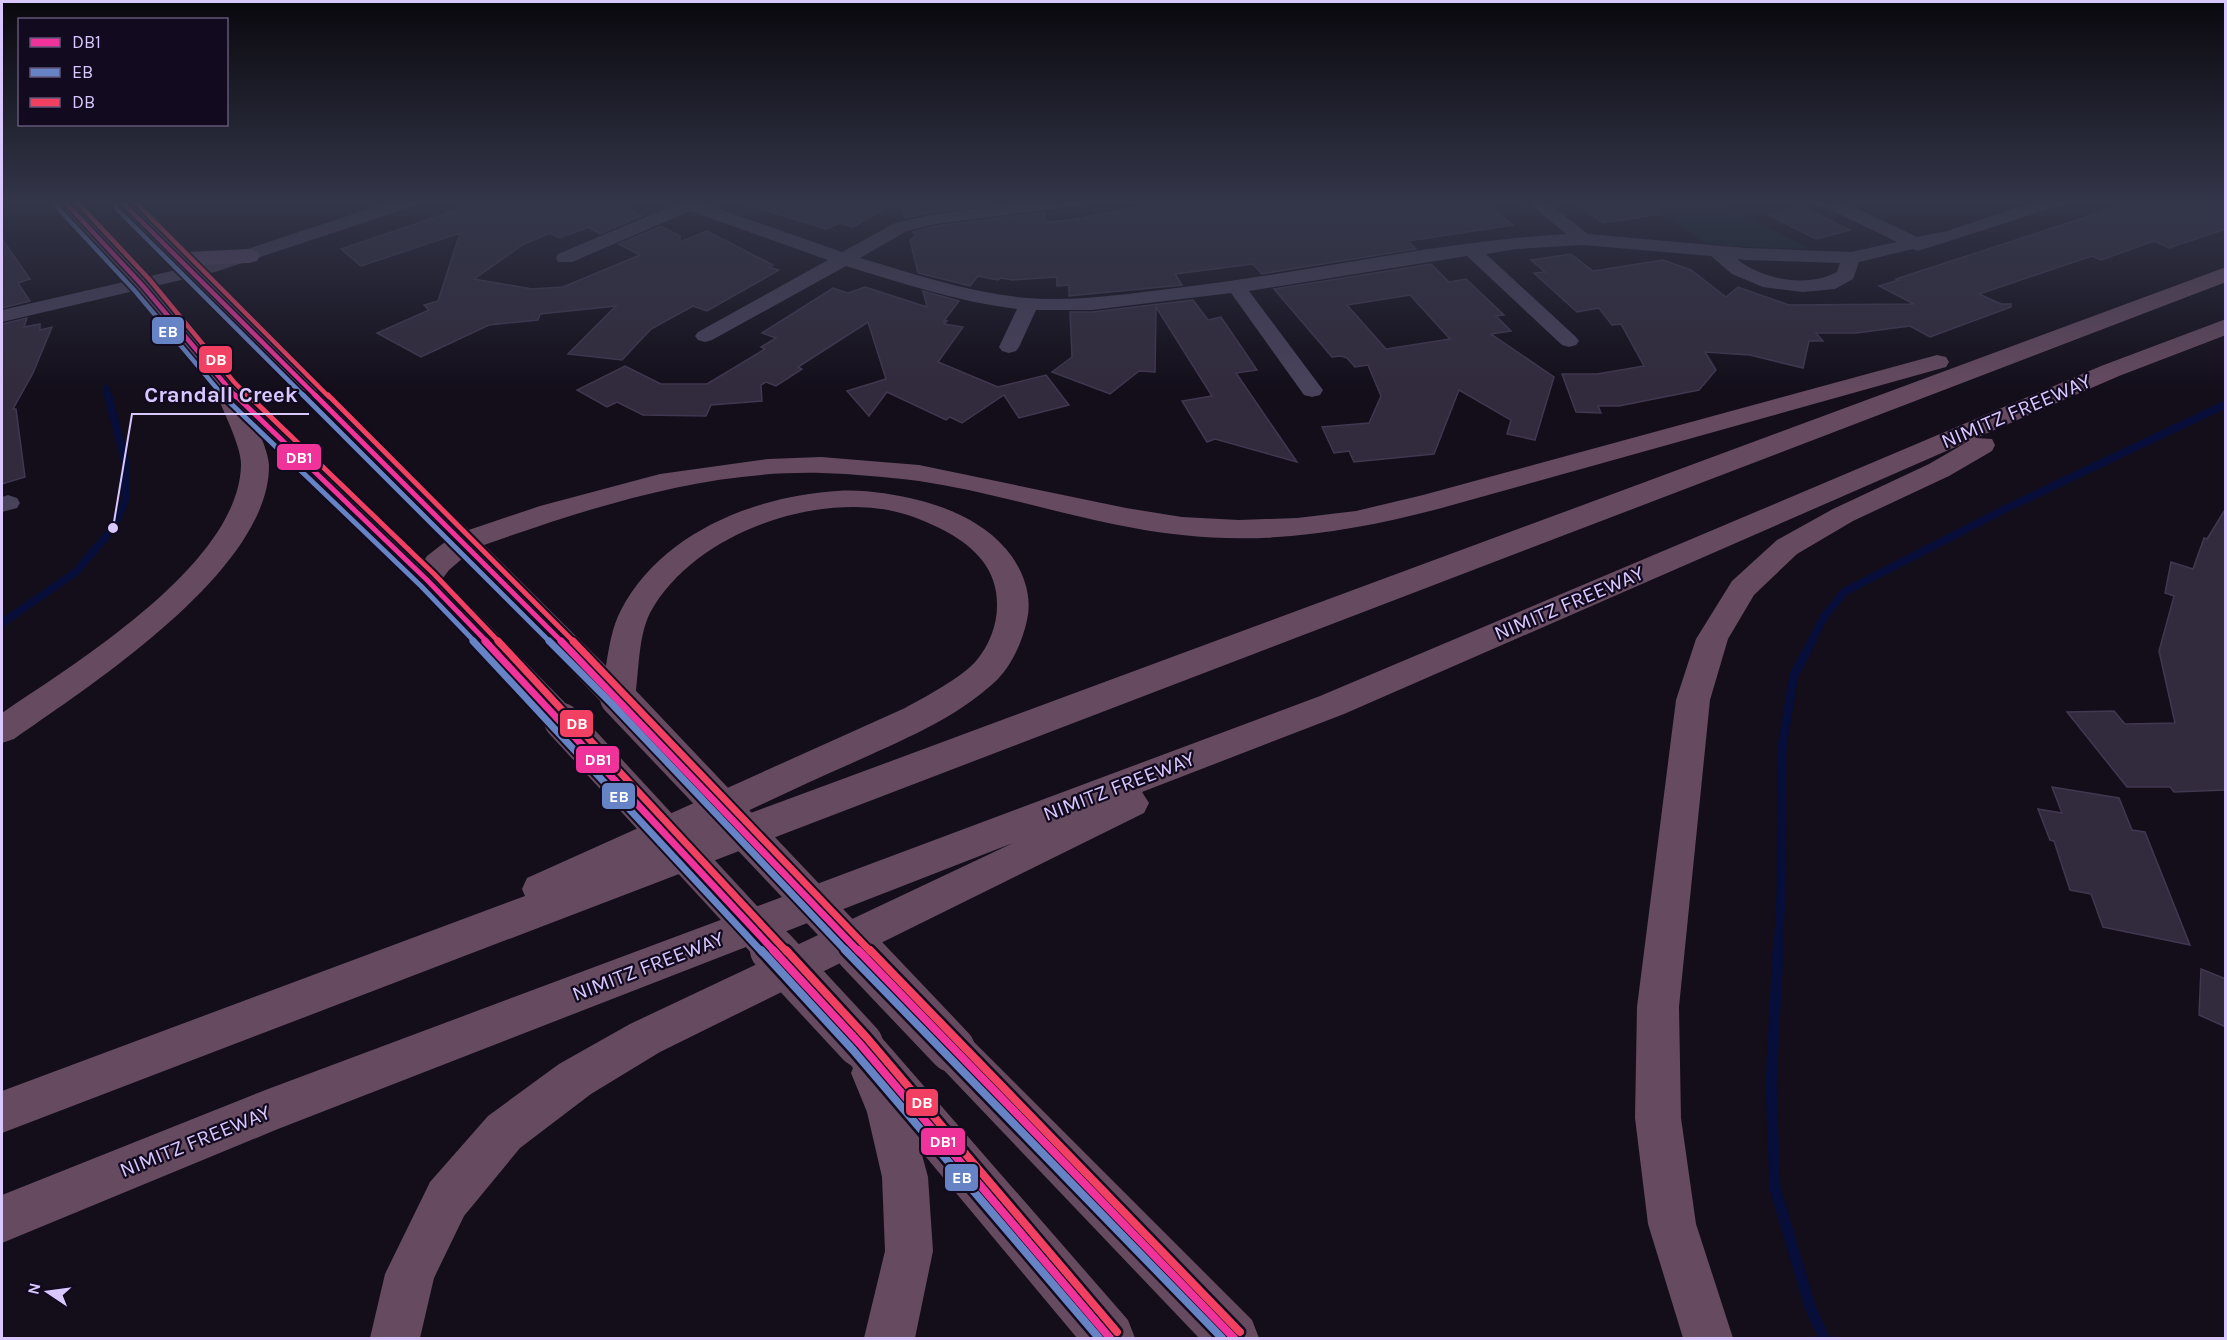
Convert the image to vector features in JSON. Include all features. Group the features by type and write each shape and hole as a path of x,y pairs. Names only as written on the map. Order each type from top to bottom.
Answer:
{"highway":[{"path":"2,1112 2226,274"},
{"path":"1110,1338 860,1044 562,721 427,580 438,563 464,542 572,505 660,482 768,467 821,465 919,472 1126,517 1182,526 1239,529 1296,527 1356,520 1428,503 1932,364 2100,305 2145,304"},
{"name":"NIMITZ FREEWAY","path":"2,1219 279,1107 1332,705 2110,371 2226,326"},
{"path":"1708,1338 1672,1224 1658,1119 1658,1006 1693,700 1712,639 1743,588 1787,547 1844,515 1939,470 2110,371"},
{"path":"2,730 110,654 176,600 207,567 237,525 250,493 255,464 227,388"},
{"path":"268,1013 883,733 948,701 987,670 1010,633 1014,600 1008,570 987,543 957,522 918,507 875,500 836,500 779,508 734,523 702,541 658,577 635,612 618,698"},
{"path":"464,542 618,698 952,1049 1233,1338"},
{"path":"395,1338 410,1274 447,1199 504,1132 575,1079 645,1038 1332,705"},
{"path":"860,1044 889,1112 905,1177 909,1251 889,1338"}],"main road":[{"path":"122,264 227,388 427,580"},
{"path":"183,264 464,542"},
{"path":"185,266 201,264"},
{"path":"219,299 221,284 241,264"}],"street":[{"path":"705,336 836,264"},
{"path":"859,264 948,290 1029,304 1092,304 1236,287 1390,264"},
{"path":"1486,264 1569,341"},
{"path":"1730,264 1738,270 1770,283 1803,286 1828,285 1846,275 1849,264"},
{"path":"2,316 142,285 185,266"},
{"path":"1236,287 1312,390"},
{"path":"1009,347 1029,304"}],"building":[{"path":"2,264 19,264 30,279 18,283 30,301 2,308"},
{"path":"450,264 496,264 474,279 532,289 563,287 619,264 770,264 773,265 769,267 779,270 707,311 693,306 651,329 622,360 568,354 616,306 540,314 538,320 489,325 421,357 377,333 429,310 424,305 438,301"},
{"path":"916,264 1326,264 1262,274 1253,264 1175,274 1182,285 1069,296 1069,285 1057,286 1057,277 1012,280 1001,278 998,280 978,276 970,286 918,273"},
{"path":"1431,264 1449,282 1466,279 1504,315 1496,316 1511,331 1491,334 1554,377 1535,440 1507,434 1511,420 1459,390 1434,454 1354,462 1349,451 1334,453 1322,427 1369,423 1381,396 1368,365 1355,367 1347,358 1332,357 1274,289","holes":["1410,295 1450,339 1386,349 1347,305"]},
{"path":"1535,264 1583,264 1593,271 1641,264 1673,264 1691,270 1726,297 1738,287 1789,305 1914,304 1879,286 1899,280 1896,279 1943,264 2070,264 1979,294 2001,304 2011,304 2011,307 1930,337 1910,326 1856,333 1816,333 1823,341 1809,341 1803,368 1750,355 1705,352 1716,370 1699,390 1619,406 1598,406 1601,413 1576,412 1562,374 1597,374 1644,366 1621,324 1612,325 1599,308 1577,312 1534,273 1545,272"},
{"path":"865,287 927,307 923,291 959,301 944,324 963,327 938,362 998,387 1046,375 1069,405 1019,418 1004,395 962,423 950,417 946,420 887,392 869,416 847,391 886,379 868,322 798,367 802,369 776,386 766,382 761,385 762,401 711,405 706,416 643,415 617,402 607,407 577,390 625,366 661,384 707,384 765,349 761,347 776,338 762,333 833,288 848,293"},
{"path":"1193,300 1208,320 1221,317 1257,370 1236,373 1297,462 1215,439 1207,442 1182,401 1212,396 1156,307 1155,372 1139,371 1110,394 1052,372 1072,357 1070,312 1092,312"},
{"path":"27,318 24,327 40,324 40,330 52,327 33,373 13,409 16,409 25,477 2,484 2,324"},
{"path":"2226,508 2226,790 2174,792 2170,787 2127,787 2067,712 2114,711 2125,724 2175,723 2159,651 2174,596 2165,593 2171,562 2193,569 2204,538 2207,539"},
{"path":"2052,787 2119,798 2132,830 2145,832 2190,945 2103,927 2091,894 2070,890 2054,841 2050,840 2038,809 2062,813"},
{"path":"2201,969 2226,979 2226,1027 2199,1015"}],"waterway":[{"path":"106,388 108,397"},
{"path":"2,623 76,572 113,528 125,501 125,460 108,395"},
{"path":"1811,642 1824,617 1844,592 2005,509 2226,404"},
{"path":"1778,952 1781,896 1782,747 1794,675 1812,641"},
{"path":"1778,950 1771,1084 1775,1188 1810,1307 1824,1338"}],"transit line":[{"name":"EB","path":"109,264 221,394 421,586 555,727 853,1050 1099,1338"},
{"name":"DB1","path":"122,264 227,388 427,580 562,721 860,1044 1110,1338"},
{"name":"DB","path":"135,264 234,382 434,574 569,715 867,1038 1117,1332"},
{"name":"EB","path":"172,264 612,704 945,1055 1222,1338"},
{"name":"DB1","path":"184,264 618,698 952,1049 1234,1338"},
{"name":"DB","path":"196,264 624,692 958,1043 1240,1332"}],"place":[{"name":"Crandall Creek","path":"113,528"}]}
